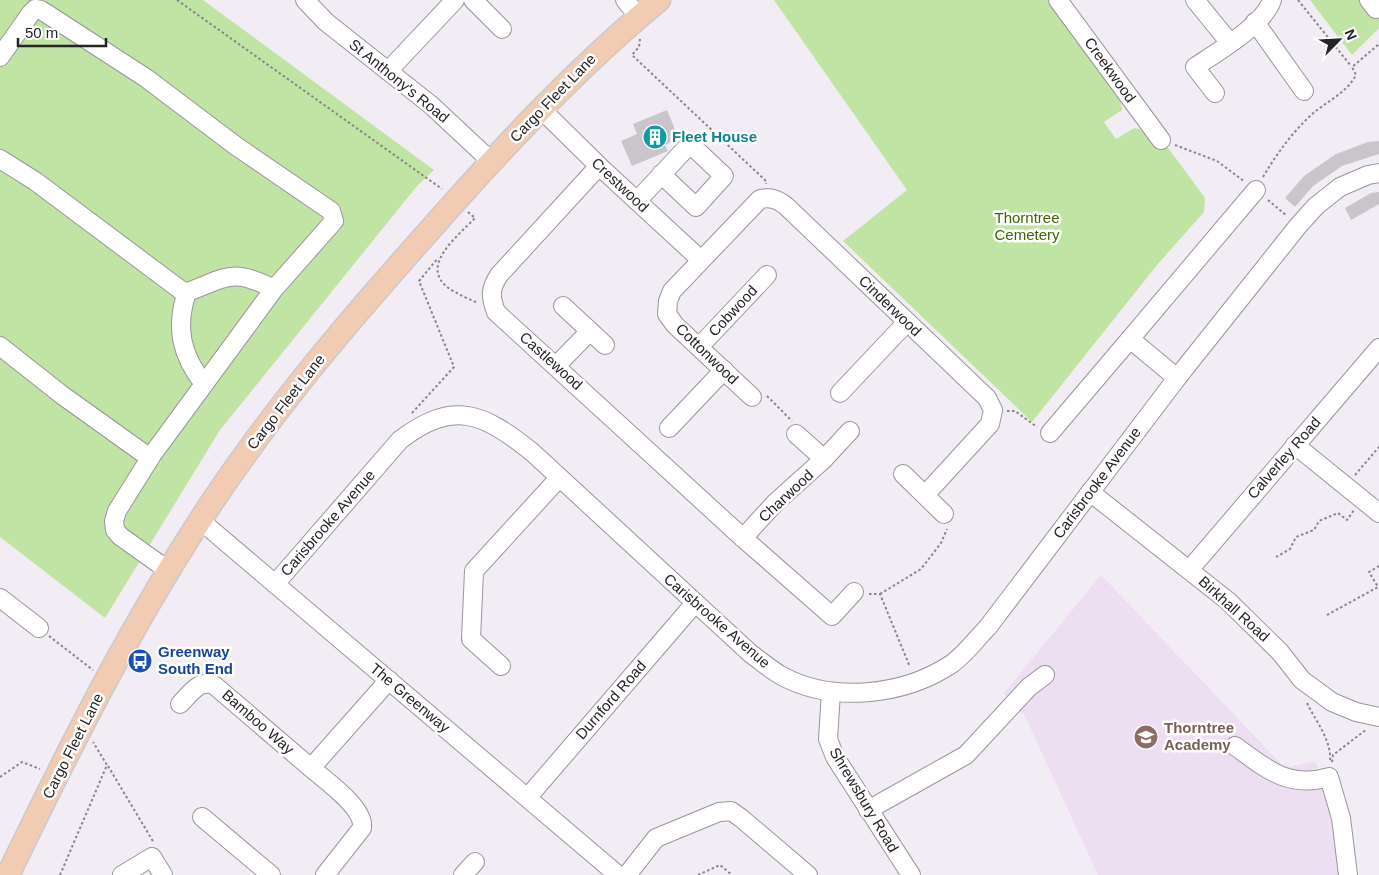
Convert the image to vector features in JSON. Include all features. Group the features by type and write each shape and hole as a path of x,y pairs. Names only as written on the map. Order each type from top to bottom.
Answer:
{"main road":[{"name":"Cargo Fleet Lane","path":"8,875 56,775 169,570 249,448 345,327 456,200 585,64 632,8 659,0"}],"street":[{"name":"St Anthony's Road","path":"305,0 326,22 431,105 492,162"},
{"path":"388,71 455,0"},
{"path":"473,0 502,29"},
{"name":"Creekwood","path":"1058,0 1161,140"},
{"path":"1195,0 1230,43"},
{"path":"1215,93 1195,67 1230,43 1255,22 1268,9 1272,0"},
{"path":"1369,0 1376,9 1379,6"},
{"path":"0,56 31,13 35,9 41,10 146,78 236,146 330,211 334,221 274,289 150,458 117,511 114,522 115,530 120,536 169,570"},
{"path":"1255,22 1304,91"},
{"name":"Crestwood","path":"541,109 700,260"},
{"path":"0,159 35,181 182,291 187,292 223,277 245,277 274,289"},
{"path":"496,312 491,299 492,287 499,275 599,166"},
{"name":"Carisbrooke Avenue","path":"275,584 400,440 420,425 461,415 485,419 512,436 750,654 782,676 807,686 831,692 860,693 916,681 951,665 988,627 1177,378 1316,206 1340,187 1379,173"},
{"path":"637,201 662,174"},
{"path":"1050,433 1256,190"},
{"path":"700,260 760,199 769,197"},
{"name":"Cinderwood","path":"769,197 778,200 786,206 906,323 987,398 993,410 990,424"},
{"name":"Cottonwood","path":"700,260 672,291 668,301 667,314 752,397"},
{"name":"Cobwood","path":"699,347 767,275"},
{"path":"187,292 181,312 181,333 184,350 191,368 204,384"},
{"path":"563,306 605,345"},
{"name":"Castlewood","path":"496,312 743,538 832,616 854,592"},
{"path":"840,393 906,323"},
{"path":"556,366 590,331"},
{"path":"1130,338 1177,378"},
{"path":"0,346 62,395 150,458"},
{"name":"Calverley Road","path":"1190,569 1379,348"},
{"path":"669,428 724,370"},
{"path":"925,495 990,424"},
{"path":"824,459 850,431"},
{"name":"Charwood","path":"743,538 775,503 824,459 796,434"},
{"path":"1295,445 1379,513"},
{"path":"903,474 944,514"},
{"path":"501,666 471,639 474,571 559,478"},
{"name":"Birkhall Road","path":"1090,492 1190,569 1256,627 1302,680 1332,702 1375,722"},
{"name":"The Greenway","path":"201,521 618,875"},
{"path":"0,598 39,628"},
{"name":"Durnford Road","path":"528,797 694,604"},
{"path":"868,810 966,755 1029,687 1045,675"},
{"path":"311,768 389,680"},
{"name":"Bamboo Way","path":"180,704 197,686 209,683 214,685 356,809 363,821 362,828 325,875"},
{"name":"Shrewsbury Road","path":"831,692 828,739 835,758 911,875"},
{"path":"1235,746 1285,778 1299,782 1316,781 1329,777 1341,818 1348,875"},
{"path":"627,875 656,838 719,812 731,811 808,875"},
{"path":"202,817 272,875"},
{"path":"122,875 152,857 163,875"}],"path":[{"path":"177,0 426,176 475,218 419,281 454,367 411,414 420,425"},
{"path":"1256,190 1274,158 1299,127 1319,108 1345,90 1356,76 1352,67 1298,0"},
{"path":"632,8 639,47 632,55 766,181 769,197"},
{"path":"1352,67 1379,44"},
{"path":"1161,140 1216,160 1256,190 1298,226"},
{"path":"440,256 437,271 443,283 496,312"},
{"path":"752,397 765,394 797,425 796,434"},
{"path":"990,424 1002,411 1015,411 1031,424 1050,433"},
{"path":"1346,486 1379,447"},
{"path":"1276,556 1290,549 1296,537 1314,530 1319,521 1338,513 1348,520 1362,500"},
{"path":"854,592 880,594 911,576 931,557 941,543 947,528 944,514"},
{"path":"1327,615 1378,587 1369,572 1379,566"},
{"path":"880,594 916,681"},
{"path":"39,628 107,681"},
{"path":"1302,680 1307,704 1324,734 1331,753 1329,777"},
{"path":"1329,777 1333,755 1375,722"},
{"path":"82,726 108,765 155,845 152,857"},
{"path":"0,777 22,762 56,775"},
{"path":"60,875 108,765"},
{"path":"698,875 720,865 732,875"}],"shaded area":[{"name":"Thorntree Academy","path":"1101,575 1285,768 1315,761 1328,791 1341,872 1338,875 1098,875 1024,714 1015,711 1004,693"}],"green space":[{"path":"0,0 203,0 434,170 417,186 220,430 105,618 0,537"},
{"name":"Thorntree Cemetery","path":"774,0 1047,0 1120,100 1122,110 1104,122 1116,139 1134,128 1143,130 1157,150 1166,145 1205,198 1204,212 1157,265 1032,422 843,241 907,190"},
{"path":"1310,0 1379,0 1379,28 1352,55"}],"building":[{"name":"Fleet House","path":"667,110 679,139 665,145 668,151 632,166 621,141 637,134 633,124"},
{"path":"1379,141 1379,154 1342,166 1313,186 1295,207 1285,198 1304,176 1336,154 1368,142"},
{"path":"1379,192 1379,204 1351,220 1345,208 1371,193"}],"place":[{"name":"Fleet House","path":"655,137"},
{"name":"Greenway South End","path":"140,661"},
{"name":"Thorntree Academy","path":"1146,737"}]}
